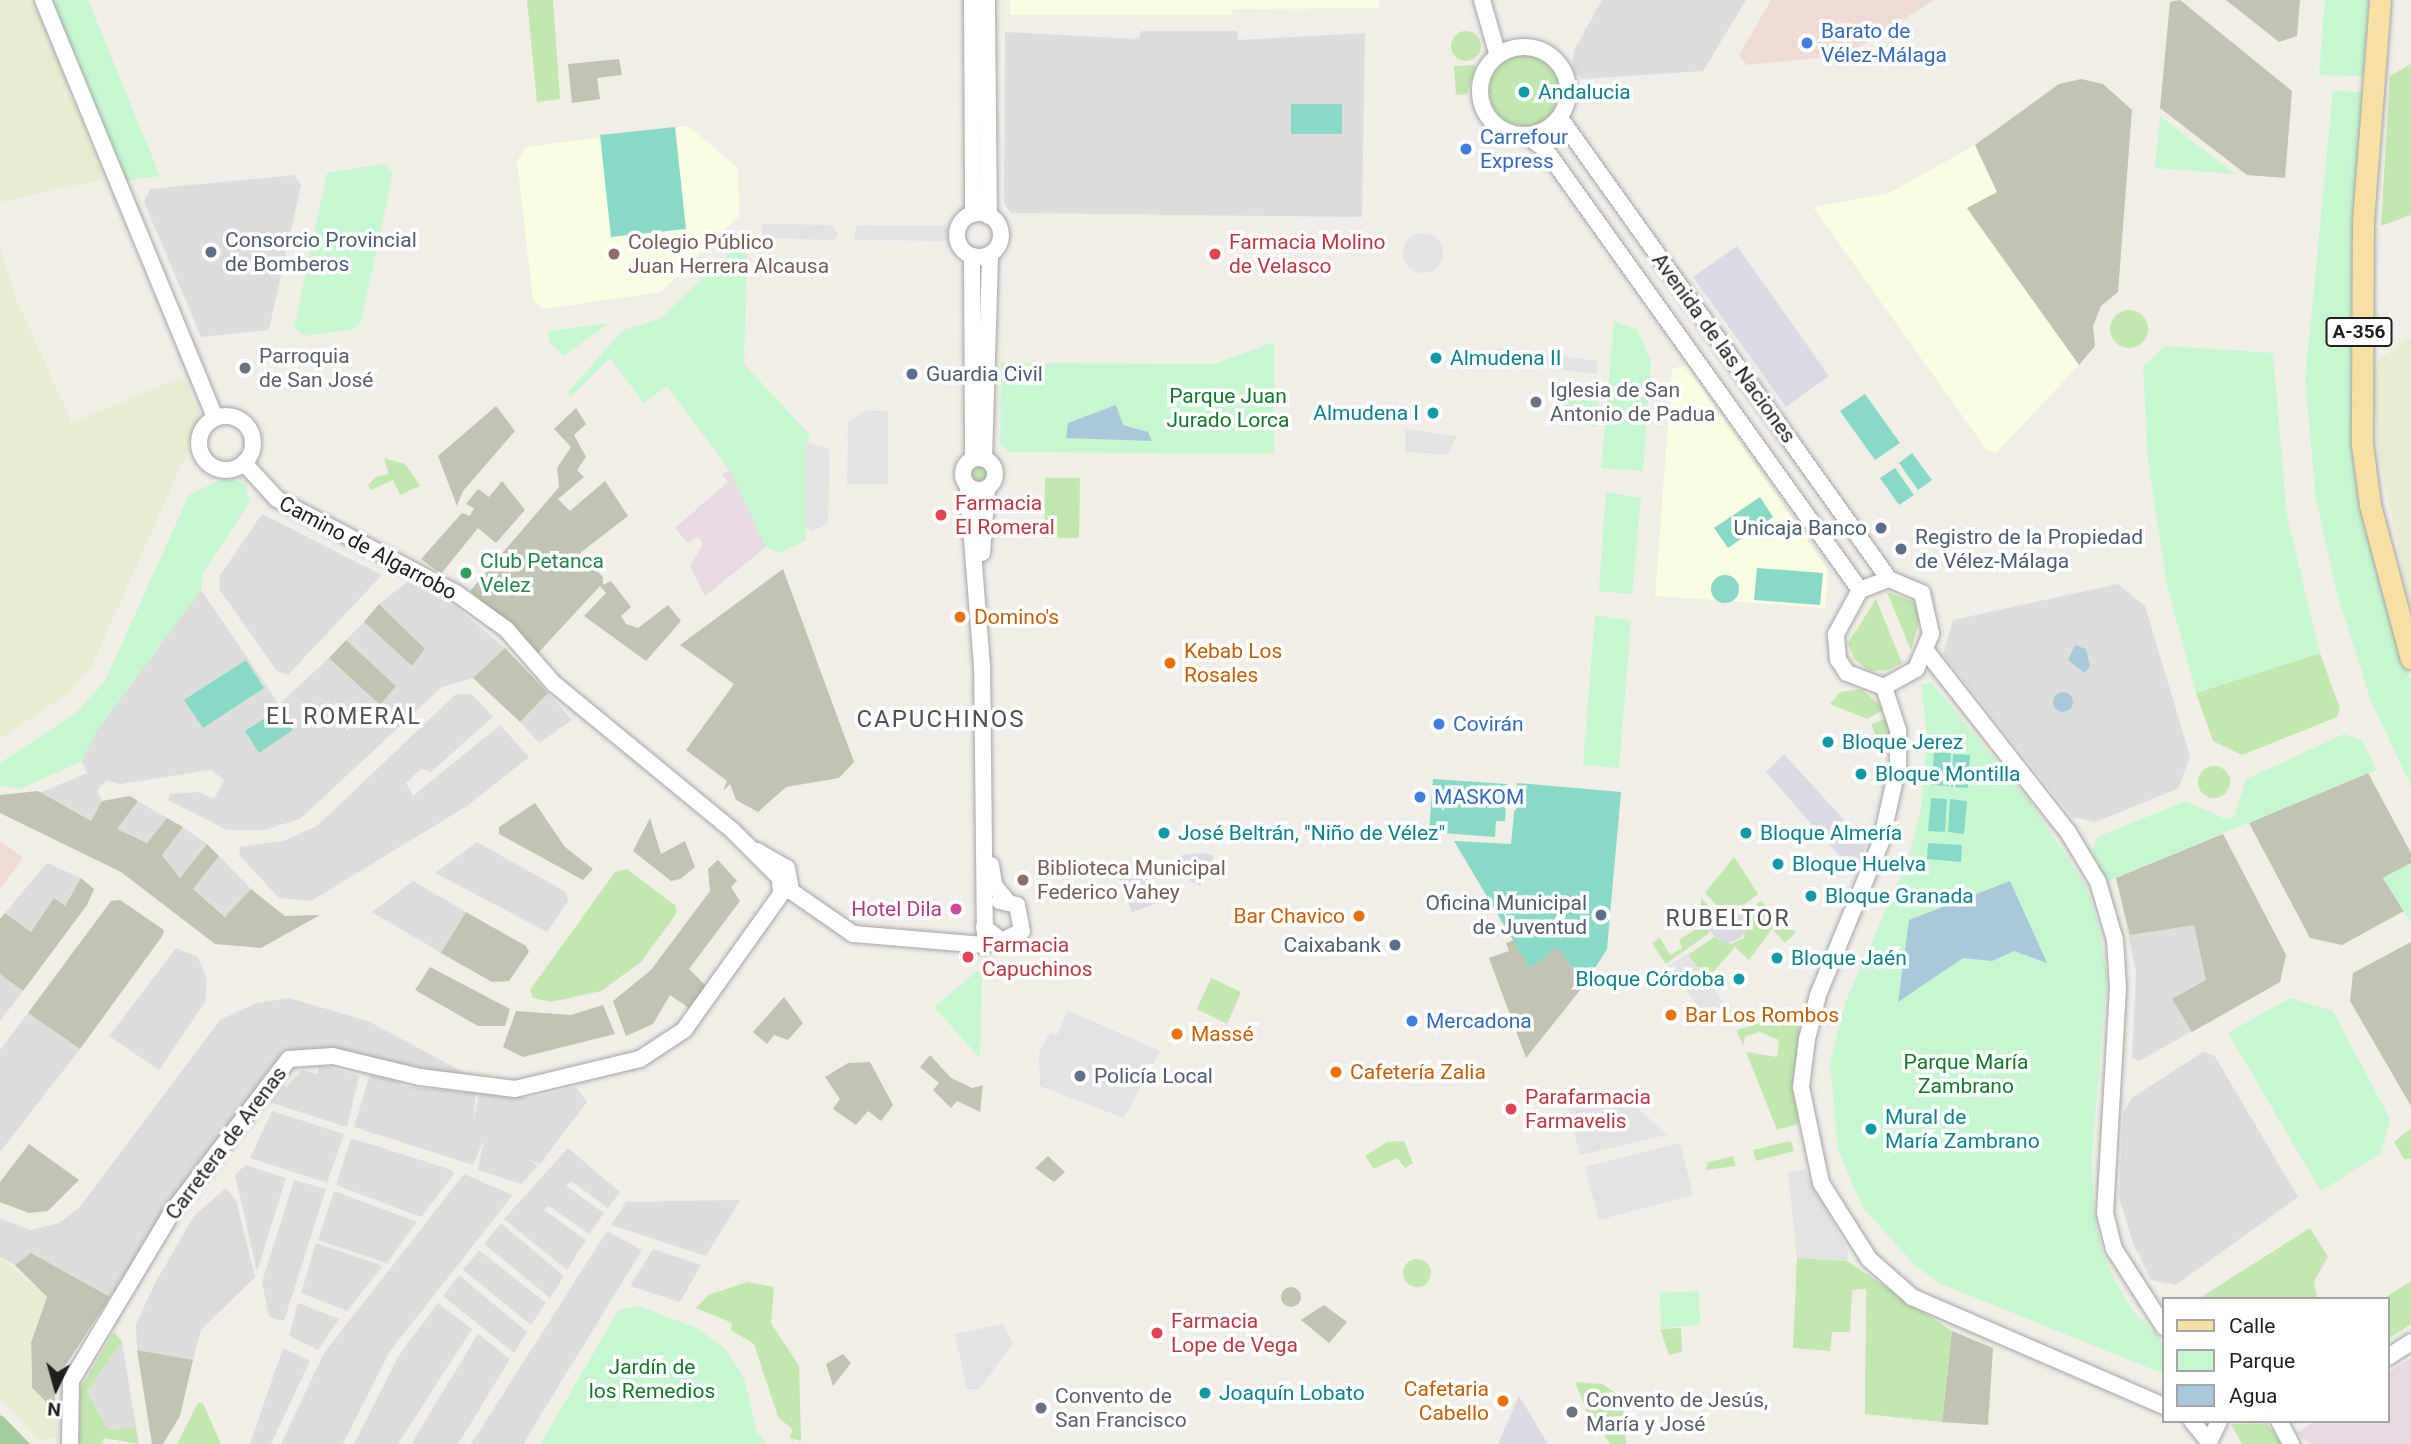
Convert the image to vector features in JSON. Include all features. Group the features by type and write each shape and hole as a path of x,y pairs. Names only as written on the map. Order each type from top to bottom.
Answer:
{"main road":[{"name":"A-356","path":"2380,0 2363,221 2360,405 2370,505 2411,659"}],"street":[{"path":"43,0 215,418"},
{"path":"972,0 981,215 1001,234 990,254 978,459"},
{"path":"981,215 988,0"},
{"path":"1482,0 1498,56"},
{"path":"1524,47 1559,64 1568,88 1560,118 1527,135 1494,124 1481,102 1482,76 1498,56 1524,47"},
{"name":"Avenida de las Naciones","path":"1560,118 1889,579"},
{"name":"Avenida de las Naciones","path":"1527,135 1545,149 1860,590"},
{"path":"978,459 972,256 957,236 959,223 981,215"},
{"path":"972,256 990,254"},
{"path":"232,416 247,425 253,445 244,463 228,470 205,460 199,441 215,418 232,416"},
{"path":"978,459 963,469 968,487 979,593"},
{"path":"786,892 834,924 865,937 985,945 979,593 987,489 995,472 978,459"},
{"name":"Camino de Algarrobo","path":"244,463 277,499 456,593 506,629 554,684 673,777 750,848 788,868 786,892"},
{"path":"968,487 987,489"},
{"path":"1889,579 1922,593 1931,616 1926,651 1907,677 1884,687 1863,683 1838,659 1836,634 1860,590 1889,579"},
{"path":"1926,651 2068,832 2098,882 2115,940 2118,988 2105,1213 2114,1249 2162,1324"},
{"path":"1884,687 1898,730 1898,766 1881,842 1818,995 1807,1039 1801,1087 1821,1183 1869,1259 1912,1297 2162,1405"},
{"path":"981,754 992,873 1007,901 1024,918 1017,936 996,940 984,921"},
{"name":"Carretera de Arenas","path":"71,1444 66,1411 74,1375 172,1212 289,1059 333,1056 480,1088 522,1088 640,1059 672,1043 786,892"},
{"path":"984,921 995,902 1007,901"},
{"path":"2390,1356 2411,1342"},
{"path":"2194,1423 2208,1442 2218,1423"}],"shaded area":[{"path":"0,0 34,0 104,179 0,202"},
{"path":"1010,0 1379,0 1379,8 1233,9 1232,15 1010,15"},
{"path":"1602,0 1746,0 1703,71 1582,79 1572,70 1574,50"},
{"name":"Barato de Vélez-Málaga","path":"1771,0 1934,0 1847,55 1747,65 1739,55"},
{"path":"2180,0 2292,91 2285,178 2247,175 2160,108 2170,2"},
{"path":"2226,0 2300,0 2297,36 2279,42"},
{"path":"1141,31 1237,31 1238,40 1365,33 1362,217 1011,213 1004,203 1005,32 1139,39"},
{"path":"619,59 622,75 597,78 600,99 572,103 568,64"},
{"path":"2081,79 2103,84 2132,110 2118,292 2101,306 2093,326 2095,346 2079,365 1967,208 1997,192 1975,145 2059,84"},
{"path":"1291,104 1342,104 1342,134 1291,134"},
{"name":"Colegio Público Juan Herrera Alcausa","path":"688,126 738,168 739,216 661,292 544,309 533,300 517,161 526,147"},
{"path":"675,127 686,229 611,237 600,135"},
{"path":"1975,145 1997,192 1967,209 2079,365 1996,453 1986,449 1813,207 1889,193"},
{"path":"294,175 301,185 269,330 201,337 144,202 150,189"},
{"path":"762,224 833,225 838,234 835,240 762,238"},
{"path":"857,225 953,226 953,241 854,240"},
{"path":"1423,233 1431,234 1437,239 1442,245 1442,261 1437,267 1431,272 1423,273 1415,272 1409,267 1404,261 1403,253 1404,245 1409,239 1415,234"},
{"path":"0,246 15,296 72,423 183,376 202,419 91,668 69,693 0,739"},
{"path":"1737,246 1829,376 1786,407 1693,277"},
{"path":"2406,340 2411,340 2411,610 2376,440 2374,363"},
{"path":"1498,348 1598,361 1597,374 1496,362"},
{"path":"1686,365 1828,570 1825,608 1655,596 1672,369"},
{"path":"1865,394 1900,443 1875,460 1840,411"},
{"path":"496,406 515,431 463,491 457,506 438,456"},
{"path":"576,408 586,424 574,435 586,457 577,470 584,477 558,499 570,511 605,481 628,516 580,553 603,577 603,585 611,581 631,607 621,616 626,624 638,628 668,605 681,621 646,661 584,616 606,593 600,586 538,653 470,591 559,487 557,468 571,447 554,429"},
{"path":"866,410 888,411 888,484 847,484 848,422"},
{"path":"1405,429 1457,436 1447,455 1405,452"},
{"path":"805,442 830,449 828,524 812,531 805,527"},
{"path":"1912,453 1932,480 1918,490 1899,463"},
{"path":"1895,468 1914,495 1899,505 1880,478"},
{"path":"730,471 766,547 705,596 690,566 703,544 698,537 688,543 675,528 728,482 722,474"},
{"path":"502,481 525,510 496,543 478,528 441,574 421,559 462,513 470,516 474,508 466,504 478,489 489,497"},
{"path":"1760,497 1773,517 1728,548 1714,528"},
{"path":"262,514 382,575 288,675 277,671 219,589 220,575"},
{"path":"1757,568 1823,573 1820,605 1754,600"},
{"path":"783,569 854,762 839,778 786,787 758,812 736,800 730,784 723,791 727,781 686,750 734,684 680,645"},
{"path":"1725,575 1735,579 1739,589 1735,599 1725,603 1715,599 1711,589 1715,579"},
{"path":"407,582 457,608 505,648 473,678 442,687 300,819 264,830 227,830 168,800 170,794 199,792 214,799 224,780 211,770 120,784 107,780 97,790 102,801 91,821 39,793 87,773 82,761 95,733 201,590 279,704 329,658 380,705 396,686 346,640 364,622 412,666 425,649 379,604"},
{"path":"2118,584 2145,606 2190,756 2179,788 2096,822 2072,817 1943,654 1953,620"},
{"path":"379,604 425,649 412,666 364,622"},
{"path":"346,640 396,686 380,705 329,658"},
{"path":"505,648 548,693 520,722 473,678"},
{"path":"246,660 264,688 203,728 184,700"},
{"path":"548,693 572,720 539,743 520,722"},
{"path":"456,694 472,694 493,717 431,772 421,769 406,783 413,796 500,725 529,757 467,806 311,901 279,898 240,856 239,847 283,841 317,826"},
{"path":"279,709 293,730 259,753 245,731"},
{"path":"1934,752 1951,753 1949,786 1932,785"},
{"path":"1784,754 1866,844 1856,875 1766,772"},
{"path":"1953,754 1970,755 1968,788 1951,787"},
{"path":"2368,773 2411,853 2411,863 2383,878 2404,911 2342,945 2310,938 2249,823"},
{"path":"1433,779 1507,784 1505,821 1496,821 1495,837 1429,832"},
{"path":"1517,783 1621,792 1607,949 1585,984 1557,947 1530,969 1454,841 1511,844"},
{"path":"38,791 91,821 102,801 130,796 138,801 117,829 147,843 167,818 183,827 162,855 180,878 207,844 219,856 193,889 225,917 251,889 285,916 320,915 261,948 215,944 121,872 0,813 0,795"},
{"path":"1931,798 1947,799 1945,832 1928,831"},
{"path":"1950,799 1967,801 1964,834 1948,832"},
{"path":"138,801 167,818 147,843 117,829"},
{"path":"535,803 565,847 593,869 583,880 499,834 499,827"},
{"path":"650,818 661,854 685,841 695,867 680,879 671,881 633,851"},
{"path":"183,827 207,844 180,878 162,854"},
{"path":"2223,834 2286,955 2280,982 2139,1061 2132,1058 2136,971 2116,878"},
{"path":"2223,834 2286,955 2280,982 2192,1032 2172,999 2206,980 2194,925 2130,935 2116,878"},
{"path":"0,841 23,858 0,889"},
{"path":"477,842 566,892 568,901 547,932 435,873"},
{"path":"1928,843 1962,845 1961,862 1927,859"},
{"path":"1203,853 1214,856 1200,886 1190,881 1182,855"},
{"path":"219,856 251,889 226,917 193,889"},
{"path":"718,860 737,881 731,887 740,901 689,969 706,986 689,1008 670,995 653,1024 626,1036 613,1001 651,970 710,891 708,869"},
{"path":"47,863 81,878 65,906 54,899 31,932 5,913"},
{"path":"1144,870 1155,904 1132,912 1119,879"},
{"path":"81,878 94,889 87,905 23,991 0,974 0,919 5,913 31,932 54,898 65,906"},
{"path":"413,881 466,912 441,953 372,912"},
{"path":"120,900 164,930 163,935 80,1049 28,1013 111,901"},
{"path":"1728,904 1742,909 1747,923 1742,937 1728,942 1714,937 1709,923 1714,909"},
{"path":"466,912 526,946 529,952 509,981 492,982 441,953"},
{"path":"1514,940 1530,969 1557,946 1585,984 1526,1058 1489,958 1509,951 1506,943"},
{"path":"2411,942 2411,1106 2350,1001 2353,973"},
{"path":"176,948 198,957 207,980 205,1002 159,1070 109,1036"},
{"path":"1687,954 1729,1009 1706,1017 1668,966"},
{"path":"430,967 510,1009 505,1026 478,1026 415,990"},
{"path":"0,974 23,991 0,1021"},
{"path":"784,997 803,1023 788,1040 774,1035 767,1044 753,1032"},
{"path":"289,998 368,1021 476,1079 331,1049 292,1049 270,1067 110,1297 31,1253 15,1265 0,1257 0,1218 31,1230 59,1223 79,1208 220,1020 256,1003"},
{"path":"603,1005 615,1034 523,1057 503,1047 516,1011 571,1015"},
{"path":"1067,1010 1160,1051 1124,1118 1040,1086 1039,1053 1050,1032 1058,1035"},
{"path":"28,1013 80,1049 0,1152 0,1050"},
{"path":"2203,1052 2214,1055 2298,1197 2176,1285 2151,1280 2133,1243 2119,1197 2123,1113 2132,1098"},
{"path":"930,1055 951,1078 972,1088 983,1085 980,1112 957,1101 951,1108 933,1090 939,1083 920,1067"},
{"path":"870,1062 893,1105 881,1121 868,1111 856,1125 833,1109 840,1099 825,1077 848,1063"},
{"path":"320,1065 359,1076 347,1127 269,1102 277,1083 287,1086 302,1070 317,1074"},
{"path":"370,1074 401,1081 400,1086 476,1093 473,1123 479,1094 531,1098 576,1087 587,1102 540,1164 528,1159 538,1166 521,1184 478,1170 484,1139 473,1165 354,1127"},
{"path":"1566,1098 1628,1099 1667,1135 1580,1155"},
{"path":"272,1111 344,1134 327,1183 250,1158"},
{"path":"351,1138 452,1170 454,1174 421,1217 336,1185"},
{"path":"1680,1143 1693,1195 1599,1220 1585,1167"},
{"path":"29,1144 79,1180 48,1211 29,1213 0,1202 0,1182"},
{"path":"568,1148 620,1192 608,1208 571,1181 566,1186 604,1213 589,1234 549,1206 544,1210 586,1240 567,1270 504,1219"},
{"path":"1048,1156 1065,1172 1054,1182 1035,1168"},
{"path":"245,1165 286,1178 257,1272 235,1175"},
{"path":"1805,1169 1848,1251 1847,1261 1797,1258 1788,1173"},
{"path":"464,1174 513,1195 390,1351 343,1444 281,1444 324,1353"},
{"path":"294,1180 326,1189 284,1321 269,1317 262,1282"},
{"path":"226,1188 236,1200 255,1277 201,1330 193,1360 137,1350 136,1324 156,1281 194,1216"},
{"path":"334,1191 417,1222 387,1263 318,1240"},
{"path":"740,1200 706,1256 611,1225 626,1202"},
{"path":"501,1223 564,1276 550,1298 484,1244"},
{"path":"607,1231 642,1250 523,1444 471,1444"},
{"path":"316,1243 383,1266 347,1311 301,1293"},
{"path":"653,1249 701,1265 680,1302 630,1286"},
{"path":"479,1250 546,1303 531,1325 463,1270"},
{"path":"31,1253 110,1297 54,1383 56,1412 32,1388 31,1342 47,1297 15,1265"},
{"path":"0,1257 47,1297 31,1342 32,1388 56,1412 58,1438 38,1440 0,1398"},
{"path":"459,1275 527,1332 514,1353 443,1296"},
{"path":"1291,1287 1298,1290 1301,1297 1298,1304 1291,1307 1284,1304 1281,1297 1284,1290"},
{"path":"298,1303 339,1319 318,1350 289,1336"},
{"path":"438,1303 472,1329 398,1444 354,1444 399,1355"},
{"path":"1324,1305 1347,1322 1329,1343 1301,1320"},
{"path":"1003,1324 1013,1344 979,1389 967,1390 955,1334"},
{"path":"1952,1331 1993,1348 1988,1425 1942,1422"},
{"path":"478,1334 510,1359 458,1444 411,1444"},
{"path":"122,1341 136,1427 109,1430 87,1392"},
{"path":"283,1348 310,1361 271,1444 250,1444"},
{"path":"137,1350 193,1360 180,1416 163,1444 152,1444"},
{"path":"843,1354 851,1363 833,1386 826,1364"},
{"path":"2411,1358 2411,1444 2310,1444 2297,1433 2312,1423 2390,1423 2390,1372"},
{"path":"1519,1396 1548,1444 1498,1444"}],"green space":[{"path":"46,0 88,0 160,176 122,181"},
{"path":"527,0 553,0 560,99 537,102"},
{"path":"2325,0 2369,0 2363,76 2319,75"},
{"path":"1466,31 1472,32 1480,40 1480,52 1472,60 1466,61 1460,60 1452,52 1451,46 1452,40 1460,32"},
{"path":"1532,54 1551,64 1559,76 1559,104 1551,116 1539,124 1518,126 1499,116 1491,104 1489,83 1499,64 1511,56"},
{"path":"2411,64 2411,215 2381,226 2390,76"},
{"path":"1476,65 1467,94 1456,95 1454,66"},
{"path":"2333,91 2365,92 2351,311 2353,444 2366,531 2411,682 2411,786 2371,701 2336,590 2316,499 2305,380"},
{"path":"2160,116 2235,174 2155,168"},
{"path":"384,164 393,173 361,322 354,329 304,336 294,328 327,173"},
{"path":"747,248 744,364 809,434 806,540 780,553 766,547 730,471 667,386 644,403 610,358 571,397 567,393 623,330 660,319 734,249"},
{"path":"2129,310 2143,315 2148,329 2143,343 2129,348 2115,343 2110,329 2115,315"},
{"path":"1614,321 1637,330 1651,361 1643,471 1601,468"},
{"path":"609,323 564,356 550,343 548,331"},
{"name":"Parque Juan Jurado Lorca","path":"1274,342 1274,454 1010,452 1000,445 1001,363 1215,364"},
{"path":"2165,346 2273,353 2287,516 2320,653 2196,693 2167,586 2148,461 2143,366"},
{"path":"1565,390 1600,392 1596,427 1563,419"},
{"path":"384,458 405,464 420,486 400,495 393,480 371,490 368,485 376,477 389,474"},
{"path":"978,463 988,470 989,474 982,484 978,485 968,478 967,474 974,464"},
{"path":"226,477 245,484 250,502 203,573 201,590 95,733 82,761 20,789 0,785 0,763 76,713 105,681 189,495"},
{"path":"1045,478 1080,478 1079,538 1044,538"},
{"path":"1606,492 1641,498 1632,594 1599,591"},
{"path":"1887,592 1914,602 1921,616 1911,650"},
{"path":"1876,599 1902,663 1888,670 1870,671 1854,659 1848,643"},
{"path":"1595,615 1631,621 1619,768 1583,765"},
{"path":"2320,653 2340,709 2337,717 2242,755 2213,741 2196,693"},
{"name":"Parque María Zambrano","path":"1932,683 2033,806 2086,886 2098,923 2107,975 2092,1156 2094,1209 2101,1249 2115,1280 2132,1310 2162,1341 2162,1373 1941,1284 1916,1266 1863,1208 1838,1149 1830,1064 1845,1003 1909,857 1921,808 1927,735 1921,684"},
{"path":"1861,689 1885,709 1867,719 1830,704 1840,692"},
{"path":"1889,718 1891,745 1882,751 1871,724"},
{"path":"2344,734 2362,740 2376,770 2105,882 2092,849 2097,837 2186,801 2225,819 2234,817 2246,779"},
{"path":"2214,766 2225,771 2230,782 2225,793 2214,798 2203,793 2198,782 2203,771"},
{"path":"1734,857 1758,894 1741,907 1716,905 1705,893"},
{"path":"2411,863 2411,923 2383,878"},
{"path":"627,869 676,906 676,914 641,962 601,991 551,1002 533,998 530,990 615,872"},
{"path":"1701,898 1712,909 1709,933 1666,964 1652,943 1660,938 1670,955 1682,948 1679,940 1701,926"},
{"path":"1761,901 1796,932 1785,943 1772,929 1749,960 1735,947 1707,979 1688,955 1714,937 1731,944 1744,938 1747,912"},
{"path":"977,971 982,974 980,1058 934,1007"},
{"path":"1211,978 1241,992 1227,1024 1197,1009"},
{"path":"2290,998 2333,1011 2390,1119 2381,1153 2321,1191 2228,1033"},
{"path":"1794,1012 1799,1015 1798,1124 1777,1130 1746,1052 1777,1057 1779,1040 1760,1032 1745,1036 1743,1046 1737,1030"},
{"path":"2411,1128 2411,1159 2404,1159 2394,1142"},
{"path":"1404,1141 1413,1163 1405,1168 1397,1158 1374,1169 1365,1156 1387,1142"},
{"path":"1791,1141 1794,1151 1756,1161 1753,1150"},
{"path":"1733,1156 1736,1166 1705,1170 1709,1162"},
{"path":"2310,1228 2328,1257 2314,1281 2317,1297 2201,1297"},
{"path":"1797,1258 1847,1261 1952,1331 1942,1422 1865,1414 1866,1289 1852,1290 1850,1332 1832,1332 1830,1351 1793,1348"},
{"path":"1417,1259 1427,1263 1431,1273 1427,1283 1417,1287 1407,1283 1403,1273 1407,1263"},
{"path":"2411,1281 2411,1324 2390,1338 2390,1297 2386,1297"},
{"path":"748,1282 774,1287 771,1323 799,1366 801,1441 789,1438 793,1430 778,1417 754,1344 731,1330 732,1323 696,1308 708,1295"},
{"path":"1699,1291 1700,1325 1661,1328 1660,1293"},
{"name":"Jardín de los Remedios","path":"639,1306 699,1329 725,1349 744,1377 757,1432 767,1444 540,1444 619,1310"},
{"path":"1681,1328 1682,1352 1669,1355 1660,1329"},
{"path":"114,1332 122,1341 87,1392 109,1430 136,1427 139,1444 104,1438 102,1444 79,1444 80,1389"},
{"path":"1575,1382 1602,1384 1622,1397 1626,1444 1610,1444 1596,1421 1592,1424"},
{"path":"198,1403 203,1403 221,1444 177,1444"},
{"path":"0,1415 4,1417 30,1444 0,1444"},
{"path":"2266,1423 2282,1444 2242,1444 2231,1424"}],"water":[{"path":"1116,405 1123,425 1148,432 1152,441 1066,438 1068,423"},
{"path":"2075,645 2086,649 2090,666 2085,673 2068,660"},
{"path":"2063,692 2070,695 2073,702 2070,709 2063,712 2056,709 2053,702 2056,695"},
{"path":"2010,881 2047,963 2014,951 1992,961 1963,958 1898,1002 1909,920"}],"place":[{"name":"Barato de Vélez-Málaga","path":"1807,43"},
{"name":"Andalucia","path":"1524,92"},
{"name":"Carrefour Express","path":"1466,149"},
{"name":"Consorcio Provincial de Bomberos","path":"211,252"},
{"name":"Colegio Público Juan Herrera Alcausa","path":"614,254"},
{"name":"Farmacia Molino de Velasco","path":"1215,254"},
{"name":"Almudena II","path":"1436,358"},
{"name":"Parroquia de San José","path":"245,368"},
{"name":"Guardia Civil","path":"912,374"},
{"name":"Iglesia de San Antonio de Padua","path":"1536,402"},
{"name":"Almudena I","path":"1433,413"},
{"name":"Farmacia El Romeral","path":"941,515"},
{"name":"Unicaja Banco","path":"1881,528"},
{"name":"Registro de la Propiedad de Vélez-Málaga","path":"1901,549"},
{"name":"Club Petanca Velez","path":"466,573"},
{"name":"Domino's","path":"960,617"},
{"name":"Kebab Los Rosales","path":"1170,663"},
{"name":"Covirán","path":"1439,724"},
{"name":"Bloque Jerez","path":"1828,742"},
{"name":"Bloque Montilla","path":"1861,774"},
{"name":"MASKOM","path":"1420,797"},
{"name":"José Beltrán, \"Niño de Vélez\"","path":"1164,833"},
{"name":"Bloque Almería","path":"1746,833"},
{"name":"Bloque Huelva","path":"1778,864"},
{"name":"Biblioteca Municipal Federico Vahey","path":"1023,880"},
{"name":"Bloque Granada","path":"1811,896"},
{"name":"Hotel Dila","path":"956,909"},
{"name":"Oficina Municipal de Juventud","path":"1601,915"},
{"name":"Bar Chavico","path":"1359,916"},
{"name":"Caixabank","path":"1395,945"},
{"name":"Farmacia Capuchinos","path":"968,957"},
{"name":"Bloque Jaén","path":"1777,958"},
{"name":"Bloque Córdoba","path":"1739,979"},
{"name":"Bar Los Rombos","path":"1671,1015"},
{"name":"Mercadona","path":"1412,1021"},
{"name":"Massé","path":"1177,1034"},
{"name":"Cafetería Zalia","path":"1336,1072"},
{"name":"Policía Local","path":"1080,1076"},
{"name":"Parafarmacia Farmavelis","path":"1511,1109"},
{"name":"Mural de María Zambrano","path":"1871,1129"},
{"name":"Farmacia Lope de Vega","path":"1157,1333"},
{"name":"Joaquín Lobato","path":"1205,1393"},
{"name":"Cafetaria Cabello","path":"1503,1401"},
{"name":"Convento de San Francisco","path":"1041,1408"},
{"name":"Convento de Jesús, María y José","path":"1572,1412"}],"district":[{"name":"EL ROMERAL","path":"344,717"},
{"name":"CAPUCHINOS","path":"941,720"},
{"name":"RUBELTOR","path":"1728,919"}]}
